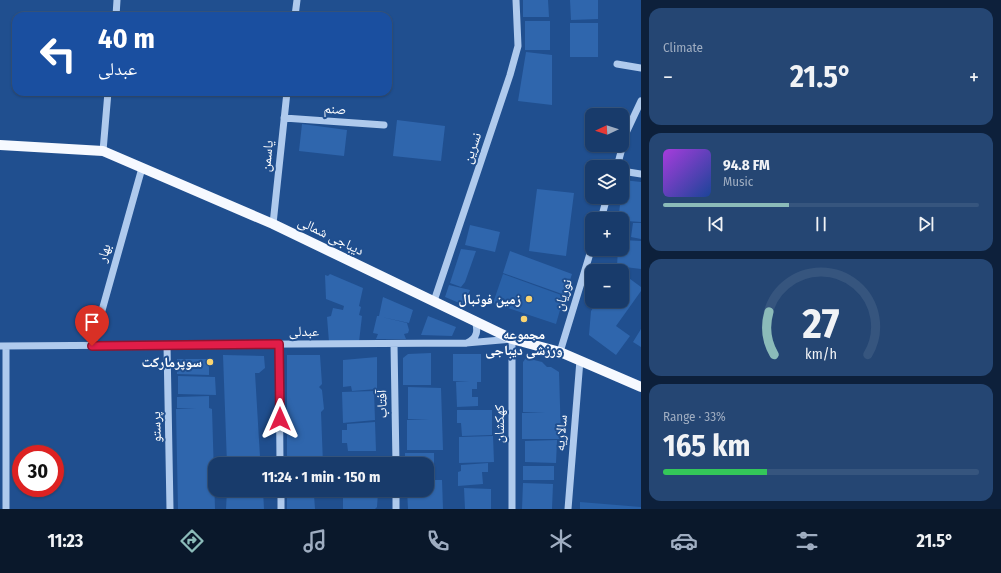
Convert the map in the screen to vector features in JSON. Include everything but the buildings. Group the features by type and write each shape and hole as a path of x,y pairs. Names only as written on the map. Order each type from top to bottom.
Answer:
{"main road":[{"name":"دیباجی شمالی","path":"0,145 103,151 273,224 512,339 560,352 641,387"}],"street":[{"path":"116,12 117,0"},
{"path":"296,12 297,0"},
{"name":"نسرین","path":"434,301 510,75 518,46 516,0"},
{"path":"617,64 641,68"},
{"path":"103,151 108,96"},
{"name":"یاسمن","path":"273,224 287,96"},
{"path":"618,160 626,133 641,101"},
{"name":"صنم","path":"284,118 384,125"},
{"name":"بهار","path":"92,346 142,168"},
{"path":"629,172 641,174"},
{"name":"نوریان","path":"560,352 589,256"},
{"path":"466,343 473,340 477,334 475,320"},
{"name":"عبدلی","path":"3,346 394,344 466,343 512,339"},
{"name":"کهکشان","path":"512,339 512,509"},
{"path":"279,344 280,457"},
{"name":"آفتاب","path":"394,344 396,457"},
{"name":"پرستو","path":"167,345 170,509"},
{"path":"3,346 6,509"},
{"name":"سالاریه","path":"568,509 580,360"},
{"path":"281,497 281,509"},
{"path":"396,497 396,509"}],"shaded area":[{"name":"زمین فوتبال","path":"503,274 564,296 556,324 493,303"},
{"path":"580,502 641,507 641,509 580,509"}],"place":[{"name":"زمین فوتبال","path":"529,299"},
{"name":"مجموعه ورزشی دیباجی","path":"524,319"},
{"name":"سوپرمارکت","path":"210,362"}],"route":[{"path":"92,346 279,344 280,419"}]}
